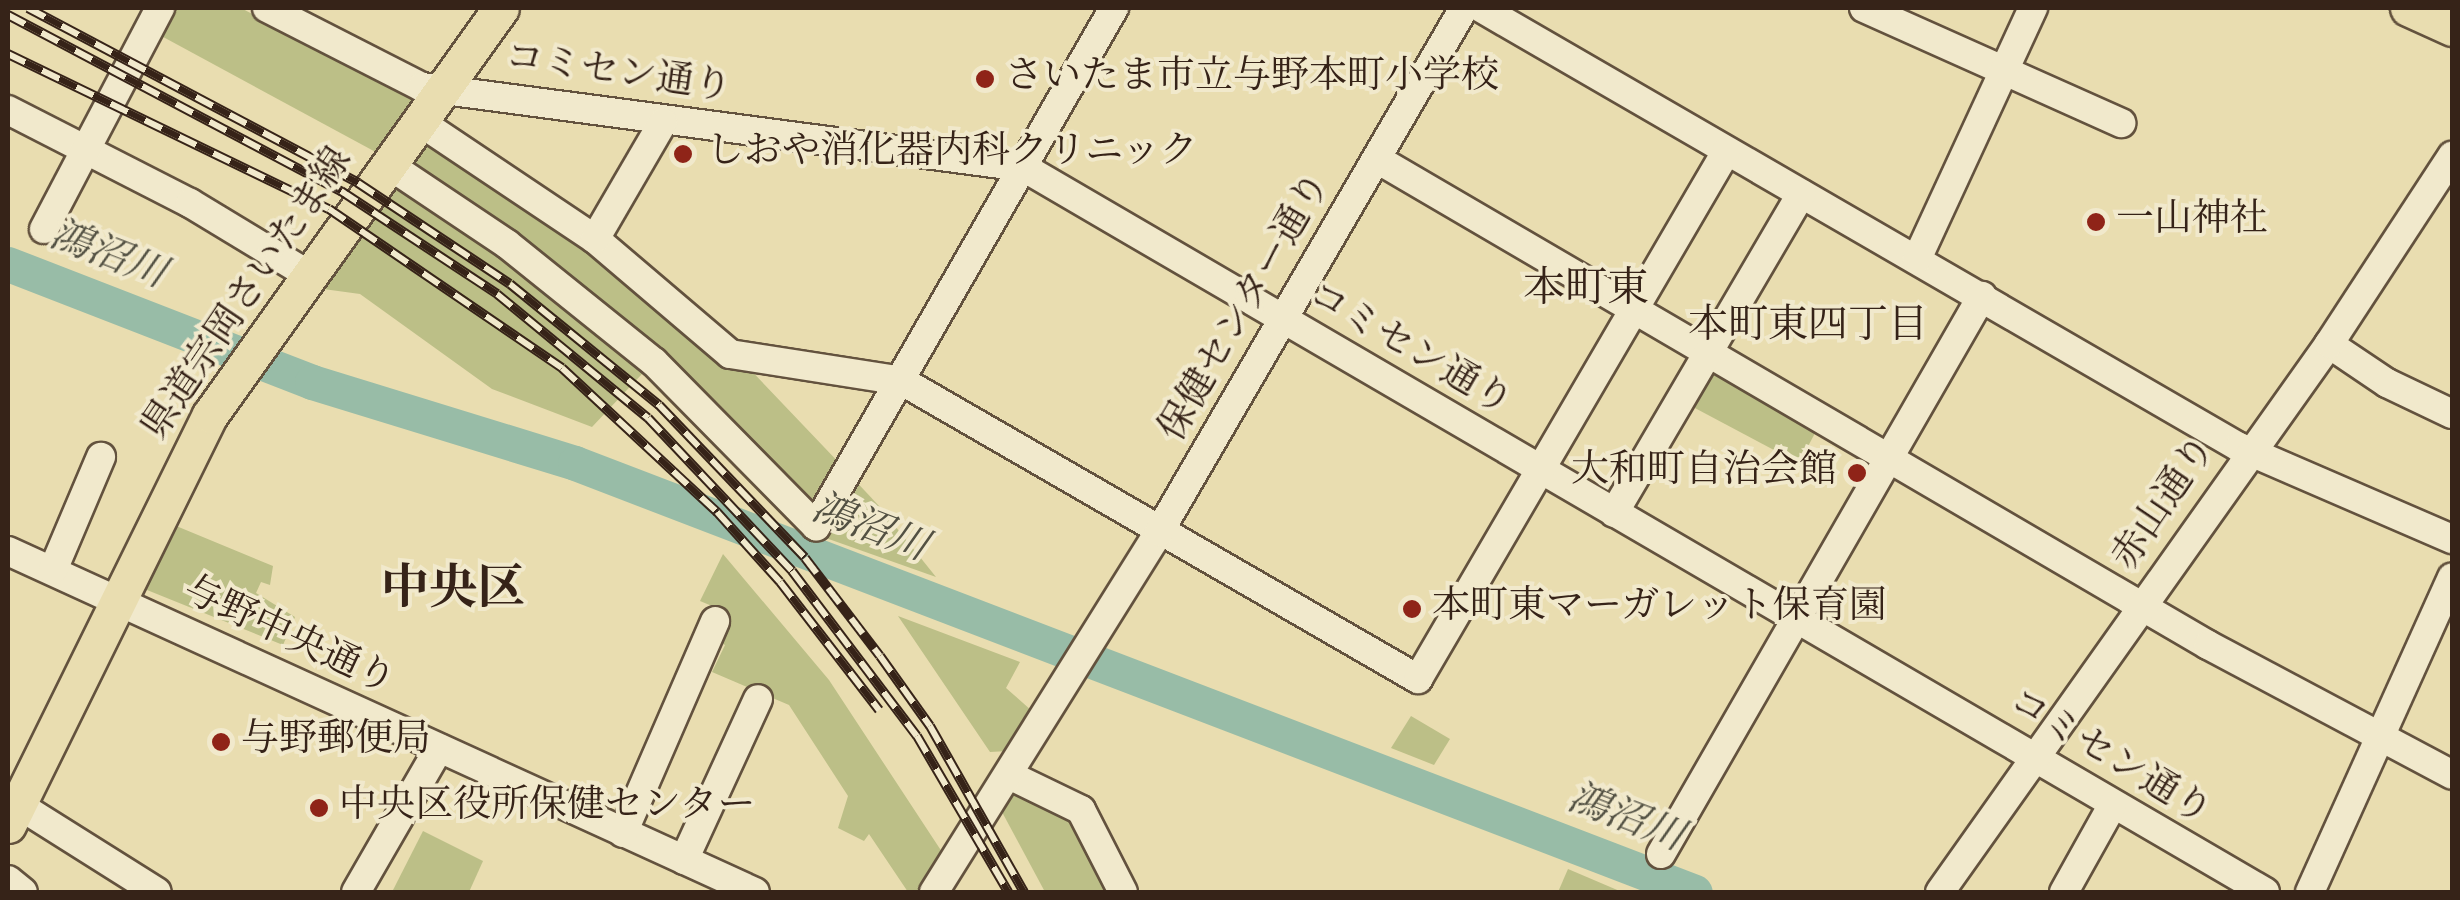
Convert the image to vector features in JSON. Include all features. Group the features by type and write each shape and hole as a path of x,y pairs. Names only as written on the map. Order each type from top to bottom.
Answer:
{"main road":[{"name":"県道宗岡さいたま線","path":"15,798 227,389 502,8"},
{"path":"2408,8 2452,28"}],"street":[{"path":"44,228 160,8"},
{"name":"コミセン通り","path":"267,8 394,76 443,90 1023,167 2264,892"},
{"path":"389,165 507,244 654,362 816,526 1114,8"},
{"name":"保健センター通り","path":"1009,775 1159,532 1464,8"},
{"path":"1480,8 2248,450 2452,539"},
{"path":"1864,8 2121,123"},
{"path":"1916,259 2034,8"},
{"path":"8,110 190,202 309,275"},
{"path":"420,122 594,239 730,354 902,381 1418,679 1726,152"},
{"path":"594,239 662,122"},
{"name":"赤山通り","path":"1940,892 2144,605 2248,450 2444,191 2452,156"},
{"path":"1377,160 2377,740 2452,775"},
{"path":"1614,513 1802,194"},
{"path":"1661,854 1982,296"},
{"path":"2329,344 2387,384 2452,414"},
{"path":"53,570 101,457"},
{"name":"与野中央通り","path":"8,550 755,892"},
{"path":"2310,892 2452,578"},
{"path":"623,833 716,621"},
{"path":"684,860 758,699"},
{"path":"356,892 439,748"},
{"path":"934,892 1009,775 1081,810 1123,892"},
{"path":"15,798 157,892"},
{"path":"2064,892 2112,806"},
{"path":"8,880 23,892"}],"green space":[{"path":"166,8 241,8 416,101 383,156 154,32"},
{"path":"430,134 744,363 844,468 817,510 658,357 592,427 492,389 360,294 316,288"},
{"path":"1708,364 1820,424 1799,463 1687,404"},
{"path":"851,476 879,506 936,577 823,537"},
{"path":"169,523 273,566 270,585 261,582 256,593 295,617 283,645 147,590 143,577"},
{"path":"723,554 829,680 944,855 920,892 908,892 869,834 864,841 838,828 848,796 789,705 712,672 725,645 712,638 724,611 700,601"},
{"path":"898,616 1020,662 1006,688 1032,711 1008,751 990,752"},
{"path":"1411,716 1450,739 1434,765 1391,748"},
{"path":"1018,787 1076,813 1118,892 1045,892 1002,812"},
{"path":"423,831 483,861 469,892 392,892"},
{"path":"1568,869 1622,892 1558,892"}],"waterway":[{"name":"鴻沼川","path":"8,264 312,382 575,463 1695,892"}],"railway":[{"path":"28,8 358,183 510,284 659,405 805,558 880,656 930,726 1024,892"},
{"path":"8,15 341,191 497,294 648,418 792,571 917,736 1008,892"},
{"path":"8,54 329,209 562,368 717,512 780,582 879,710"}],"place":[{"name":"さいたま市立与野本町小学校","path":"985,79"},
{"name":"しおや消化器内科クリニック","path":"683,154"},
{"name":"一山神社","path":"2096,222"},
{"name":"大和町自治会館","path":"1857,473"},
{"name":"本町東マーガレット保育園","path":"1412,609"},
{"name":"与野郵便局","path":"221,742"},
{"name":"中央区役所保健センター","path":"319,808"}],"district":[{"name":"本町東","path":"1586,291"},
{"name":"本町東四丁目","path":"1808,328"},
{"name":"中央区","path":"453,592"}]}
